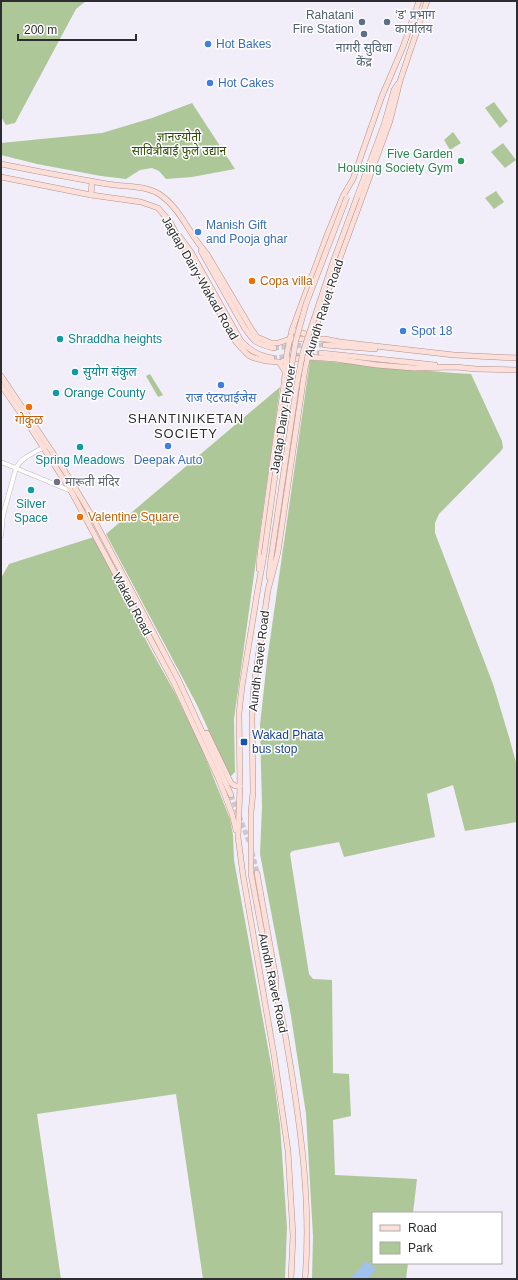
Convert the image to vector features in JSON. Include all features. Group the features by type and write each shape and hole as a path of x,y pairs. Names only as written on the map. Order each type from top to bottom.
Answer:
{"main road":[{"path":"258,588 260,554 286,373 286,360 292,330 326,238 343,196 350,186 382,96 403,47 417,8 418,1"},
{"name":"Aundh Ravet Road","path":"306,1279 307,1235 302,1150 288,1051 276,992 271,980 251,874 251,812 253,792 252,716 254,685 268,590 278,552 308,357 325,299 362,192 390,121 400,81 428,1"},
{"path":"1,164 92,182 140,188 159,193 182,217 198,244 207,254 257,337 271,343 278,343 290,338 313,338"},
{"name":"Jagtap Dairy-Wakad Road","path":"1,177 91,195 141,202 158,208 165,215 175,230 236,342 248,355 254,358 266,361 276,361"},
{"path":"91,195 92,182"},
{"name":"Jagtap Dairy Flyover","path":"258,588 264,556 285,403 296,340 306,304 348,197 350,186"},
{"name":"Jagtap Dairy Flyover","path":"268,590 271,558 303,352 328,276 357,197 362,192"},
{"path":"175,230 191,252 241,341 254,353 276,361 308,357 414,368 455,367"},
{"name":"Jagtap Dairy-Wakad Road","path":"198,244 234,311 251,338 262,346 274,348"},
{"path":"292,330 325,342 419,353 443,353"},
{"path":"325,342 340,342 454,355 517,358"},
{"path":"321,353 476,369 517,370"},
{"path":"276,361 286,373"},
{"name":"Wakad Road","path":"1,376 96,524 179,681"},
{"name":"Wakad Road","path":"1,385 45,446"},
{"name":"Wakad Road","path":"74,490 174,683 219,780 232,814 238,837"},
{"name":"Aundh Ravet Road","path":"258,588 242,686 239,714 240,786 238,837 287,1144 293,1236 292,1279"},
{"path":"179,681 231,795"},
{"path":"179,681 192,700 231,783 235,786 240,786"},
{"path":"257,873 276,979 276,992"}],"street":[{"path":"1,536 3,515 16,468 19,462 24,458 45,446"},
{"path":"1,462 74,490"}],"green space":[{"path":"1,1 86,1 76,9 15,123 6,125 1,117"},
{"path":"494,102 508,121 500,128 485,108"},
{"name":"ज्ञानज्योती सावित्रीबाई फुले उद्यान","path":"192,103 235,169 192,177 166,179 159,171 152,168 140,170 126,179 37,164 1,155 1,143 102,133 152,118"},
{"path":"453,132 461,143 450,150 444,140"},
{"path":"503,143 516,160 505,168 491,152"},
{"path":"496,191 504,202 494,209 485,198"},
{"path":"310,360 471,374 502,441 503,448 439,514 435,523 435,533 493,684 509,737 517,766 517,822 465,831 453,785 427,794 435,837 344,857 339,842 292,851 290,854 309,974 313,979 332,980 333,1073 349,1074 351,1116 333,1120 335,1175 417,1179 413,1212 372,1212 372,1264 408,1264 406,1279 312,1279 313,1236 306,1114 291,1016 260,854 262,807 260,725 267,661"},
{"path":"150,374 163,395 158,397 146,376"},
{"path":"280,387 234,719 235,772 231,776 229,775 197,705 106,534"},
{"path":"94,537 150,648 175,693 202,749 230,819 233,835 234,860 274,1081 280,1125 287,1227 285,1279 203,1279 176,1094 37,1114 61,1279 1,1279 1,578 9,564"}],"water":[{"path":"366,1261 376,1269 367,1279 350,1279"}],"tunnel":[{"path":"274,348 304,345 325,345"},
{"path":"272,358 321,353"},
{"path":"231,795 250,844"},
{"path":"252,852 257,873"}],"place":[{"name":"Rahatani Fire Station","path":"362,22"},
{"name":"‘ड’ प्रभाग कार्यालय","path":"387,22"},
{"name":"नागरी सुविधा केंद्र","path":"364,34"},
{"name":"Hot Bakes","path":"208,44"},
{"name":"Hot Cakes","path":"210,83"},
{"name":"Five Garden Housing Society Gym","path":"461,161"},
{"name":"Manish Gift and Pooja ghar","path":"198,232"},
{"name":"Copa villa","path":"252,281"},
{"name":"Spot 18","path":"403,331"},
{"name":"Shraddha heights","path":"60,339"},
{"name":"सुयोग संकुल","path":"75,372"},
{"name":"राज एंटरप्राईजेस","path":"221,385"},
{"name":"Orange County","path":"56,393"},
{"name":"गोकुळ","path":"29,407"},
{"name":"Deepak Auto","path":"168,446"},
{"name":"Spring Meadows","path":"80,447"},
{"name":"मारूती मंदिर","path":"57,482"},
{"name":"Silver Space","path":"31,490"},
{"name":"Valentine Square","path":"80,517"},
{"name":"Wakad Phata bus stop","path":"244,742"}],"district":[{"name":"SHANTINIKETAN SOCIETY","path":"186,426"}]}
